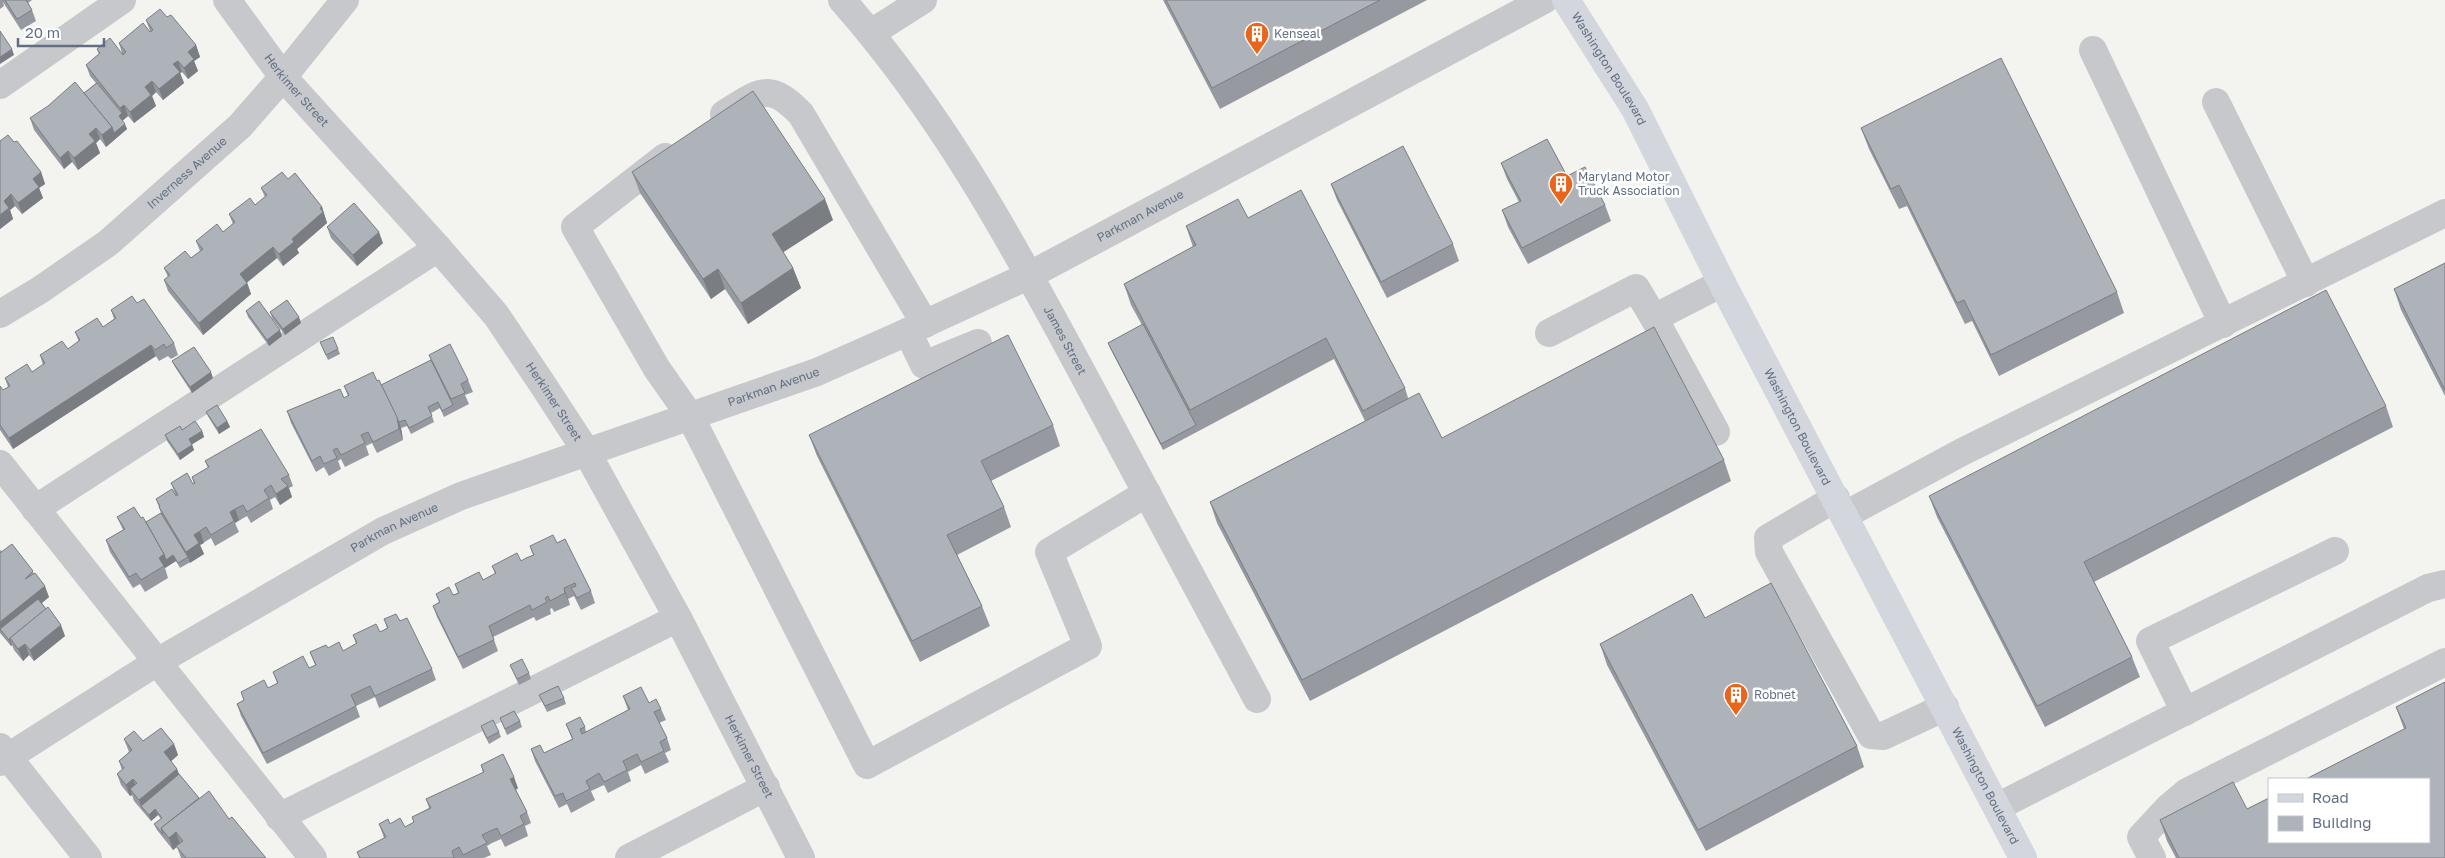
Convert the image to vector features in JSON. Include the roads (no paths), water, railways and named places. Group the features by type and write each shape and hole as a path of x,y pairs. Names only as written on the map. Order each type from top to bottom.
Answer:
{"main road":[{"name":"Washington Boulevard","path":"1566,0 1635,109 1722,283 2024,858"}],"street":[{"path":"0,85 122,0"},
{"name":"Herkimer Street","path":"227,0 283,77 496,315 586,451 678,618 801,858"},
{"name":"Inverness Avenue","path":"0,314 40,290 108,243 240,126 283,77 345,0"},
{"name":"James Street","path":"842,0 871,33 927,109 982,190 1030,275 1258,699"},
{"path":"871,33 923,0"},
{"name":"Parkman Avenue","path":"3,756 339,554 399,523 461,496 817,372 916,328 1030,275 1544,0"},
{"path":"2093,50 2224,324"},
{"path":"978,344 924,365 916,328 801,114 788,101 773,92 759,93 692,135 575,227 657,369 690,416 867,765 1088,646 1049,552 1147,494"},
{"path":"2216,102 2306,283"},
{"path":"1945,708 1882,736 1871,734 1769,552 1768,538 1962,452 2445,213"},
{"path":"36,509 438,248"},
{"path":"1654,318 1722,283"},
{"path":"1549,333 1636,288 1716,432"},
{"path":"0,464 313,858"},
{"path":"2184,712 2150,641 2334,551"},
{"path":"1997,807 2428,588 2445,584"},
{"path":"279,817 678,618"},
{"path":"2152,858 2142,837 2168,808 2187,792 2445,662"},
{"path":"3,756 88,858"},
{"path":"629,858 766,787"}],"place":[{"name":"Kenseal","path":"1257,55"},
{"name":"Maryland Motor Truck Association","path":"1561,205"},
{"name":"Robnet","path":"1736,716"}]}
